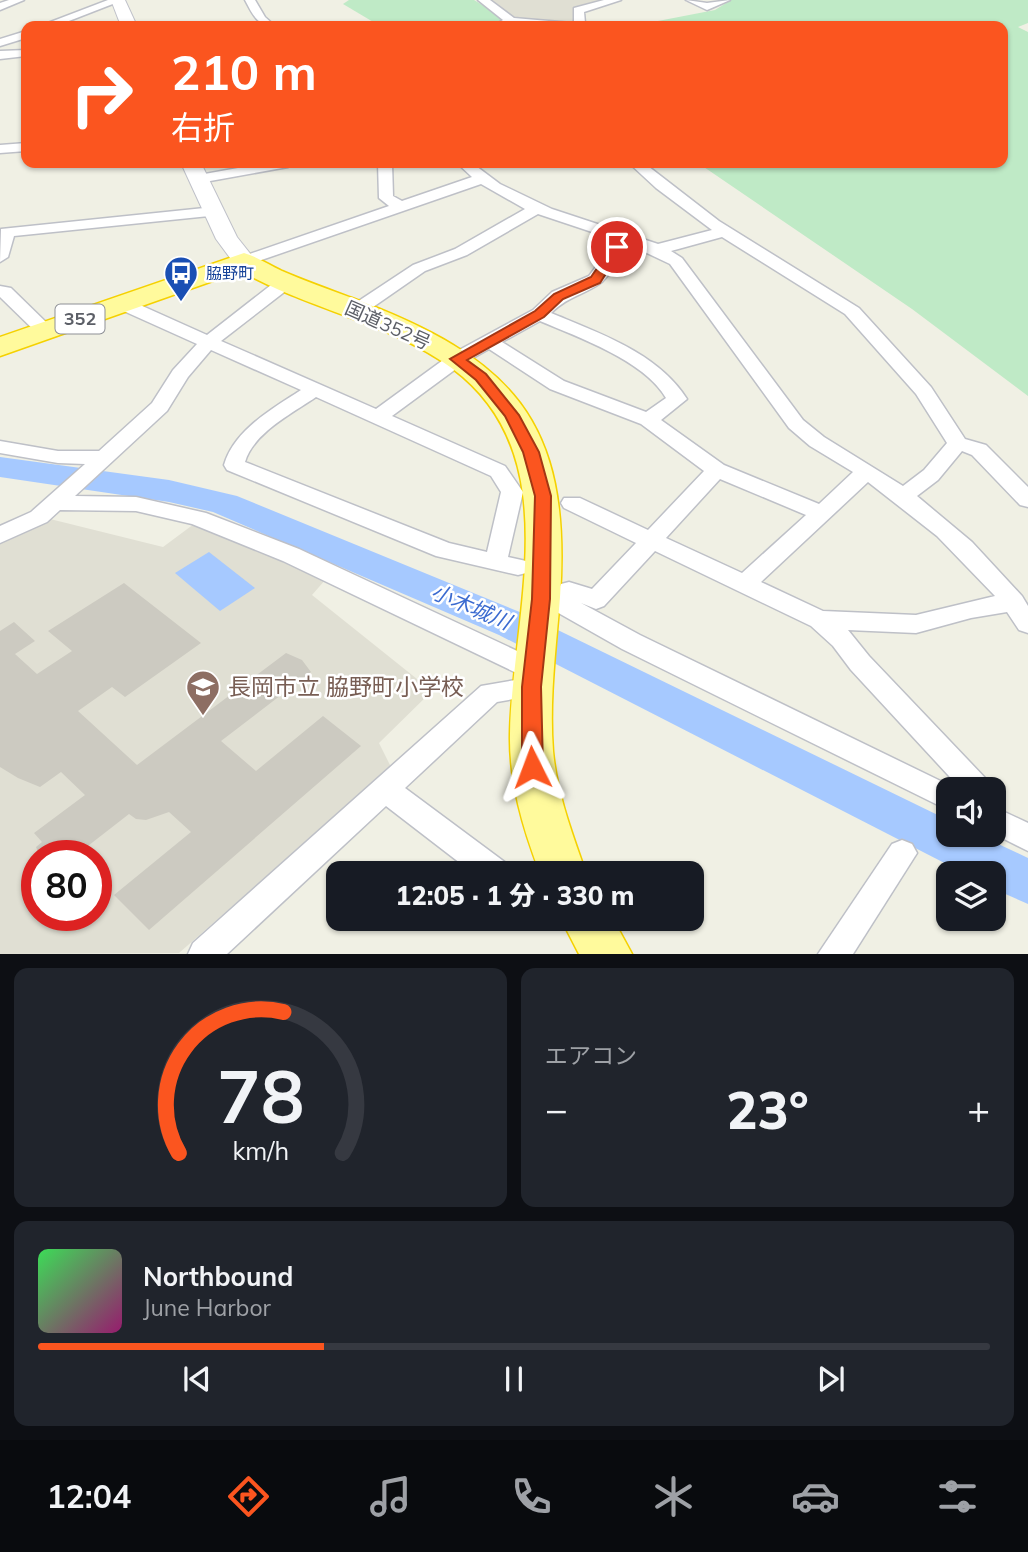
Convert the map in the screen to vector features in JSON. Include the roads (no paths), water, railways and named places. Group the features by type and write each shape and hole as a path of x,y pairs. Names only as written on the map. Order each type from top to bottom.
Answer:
{"highway":[{"name":"国道352号","path":"244,261 257,270 407,330 457,359 498,395 531,452 543,496 550,593 534,671 532,767 539,804 559,861"},
{"name":"352","path":"0,346 244,261"}],"main road":[{"path":"118,0 127,21"},
{"path":"195,171 227,239 244,261"}],"street":[{"path":"0,7 19,0"},
{"path":"60,21 118,0"},
{"path":"250,0 262,21"},
{"path":"483,0 511,21"},
{"path":"580,21 578,10 616,0"},
{"path":"691,0 707,7 725,0"},
{"path":"0,30 21,34"},
{"path":"0,43 21,35"},
{"path":"0,55 21,53"},
{"path":"0,149 21,147"},
{"path":"195,171 230,168"},
{"path":"386,168 386,198 400,206"},
{"path":"469,168 481,179 537,209 658,249 677,261 796,424 819,443 903,496 974,557 1013,602 1028,624"},
{"path":"642,168 680,200 765,259 853,312 924,391 958,443 979,450 1028,500"},
{"path":"244,261 481,179"},
{"path":"357,310 419,268 461,252 537,209"},
{"path":"0,257 7,232 214,212"},
{"path":"658,249 725,231"},
{"path":"378,418 457,359 539,314 558,296 595,280 617,247 627,239"},
{"path":"0,535 39,517 160,407 180,374 209,342 286,282"},
{"path":"0,291 5,292 45,331"},
{"path":"123,304 506,472 512,492 496,561"},
{"path":"539,314 636,359 675,393 677,399 648,420"},
{"path":"489,341 557,385 648,420 717,470 821,513"},
{"path":"316,389 256,431 234,459 234,465 444,550 518,567"},
{"path":"903,496 931,475 958,443"},
{"path":"0,447 58,457 102,460"},
{"path":"550,593 596,600 717,470"},
{"path":"746,583 866,472"},
{"path":"57,501 136,504 198,518 291,555 534,671"},
{"path":"572,503 820,620 842,639 860,663 967,777"},
{"path":"550,593 643,648 936,792"},
{"path":"820,620 916,624 971,609 1013,602"},
{"path":"204,954 490,693 534,671"},
{"path":"385,789 479,861"},
{"path":"1006,825 1028,838"},
{"path":"834,954 902,853"}],"water":[{"path":"209,552 255,588 220,611 175,573"}],"waterway":[{"name":"小木城川","path":"0,467 169,491 225,504 513,625 1028,882"}],"place":[{"name":"脇野町","path":"181,303"},
{"name":"長岡市立 脇野町小学校","path":"203,717"}]}
